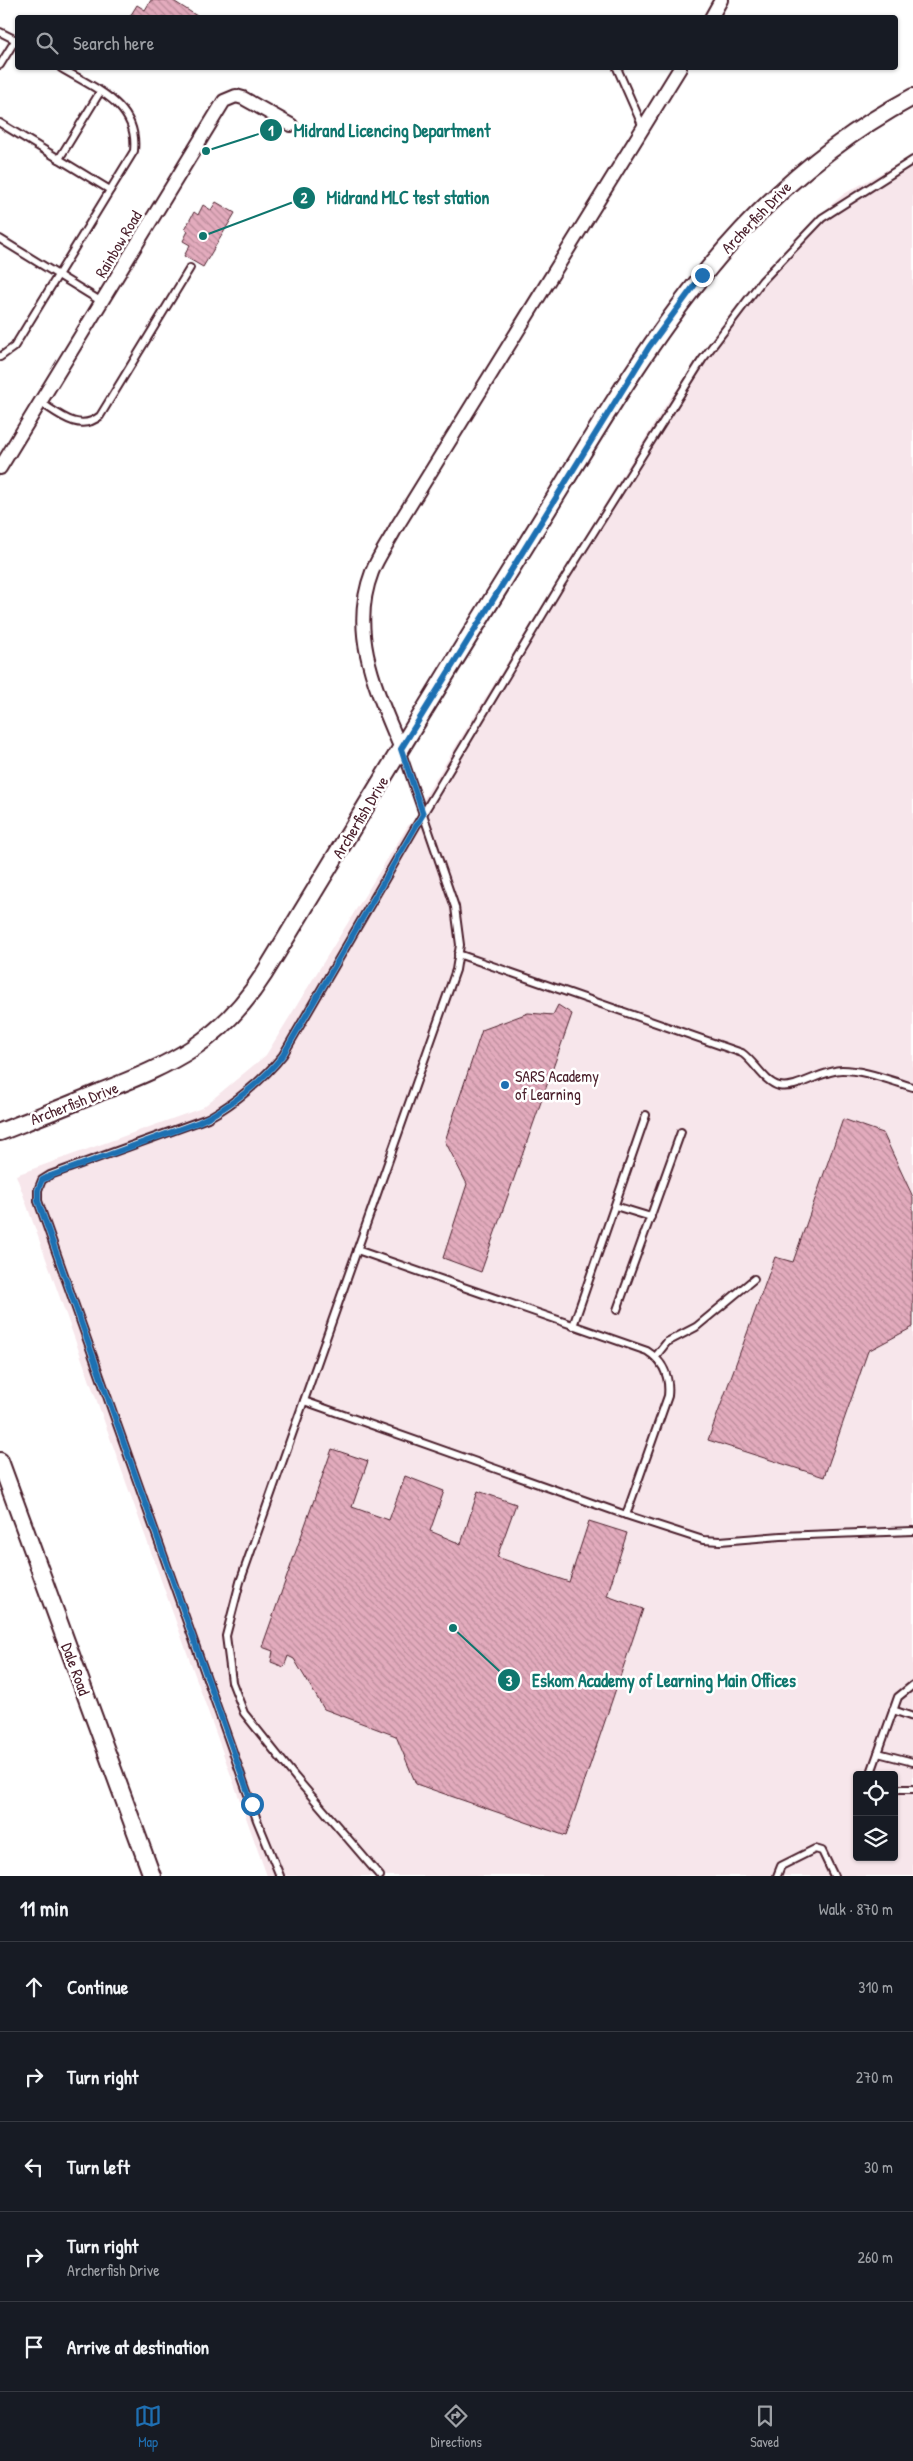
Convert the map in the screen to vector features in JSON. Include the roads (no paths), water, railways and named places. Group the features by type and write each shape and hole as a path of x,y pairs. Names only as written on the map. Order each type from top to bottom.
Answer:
{"street":[{"path":"713,15 722,0"},
{"path":"401,749 367,660 363,616 364,599 372,574 396,528 679,70"},
{"name":"Rainbow Road","path":"0,468 224,101 236,96 243,98 291,125"},
{"name":"Archerfish Drive","path":"0,1132 168,1065 198,1046 223,1025 255,988 649,347 688,292 733,239 789,183 845,138 913,97"},
{"name":"Dale Road","path":"0,1461 152,1876"}],"lane":[{"path":"0,32 15,39"},
{"path":"0,64 15,43"},
{"path":"0,357 14,347 134,151 135,138 132,124 127,114 120,106 64,70"},
{"path":"618,70 643,127"},
{"path":"58,159 100,92"},
{"path":"0,123 110,190"},
{"path":"280,1876 257,1820 203,1662 111,1408 38,1201 38,1190 42,1180 50,1176 208,1118 219,1112 274,1066 283,1055 423,814 561,584 702,360 762,281 822,218 913,160"},
{"path":"0,239 102,302"},
{"path":"40,402 70,421 78,423 93,422 100,416 190,268"},
{"path":"380,1876 255,1728 236,1695 228,1658 226,1636 233,1603 445,1003 458,954 460,932 455,907 401,749"},
{"path":"458,954 742,1053 769,1080 781,1086 794,1084 825,1072 842,1070 913,1087"},
{"path":"573,1326 646,1116"},
{"path":"617,1310 681,1132"},
{"path":"614,1206 651,1218"},
{"path":"357,1250 656,1356 668,1376 670,1383 668,1396 626,1515"},
{"path":"656,1356 667,1342 696,1327 754,1279"},
{"path":"304,1401 626,1515 711,1541 781,1536 913,1531"},
{"path":"872,1771 898,1697 913,1685"},
{"path":"893,1710 913,1717"},
{"path":"878,1753 913,1762"},
{"path":"898,1789 913,1790"},
{"path":"776,1876 781,1866 815,1849 822,1851 834,1876"}],"place":[{"name":"Midrand Licencing Department","path":"206,151"},
{"name":"Midrand MLC test station","path":"203,236"},
{"name":"SARS Academy of Learning","path":"505,1085"},
{"name":"Eskom Academy of Learning Main Offices","path":"453,1628"}]}
